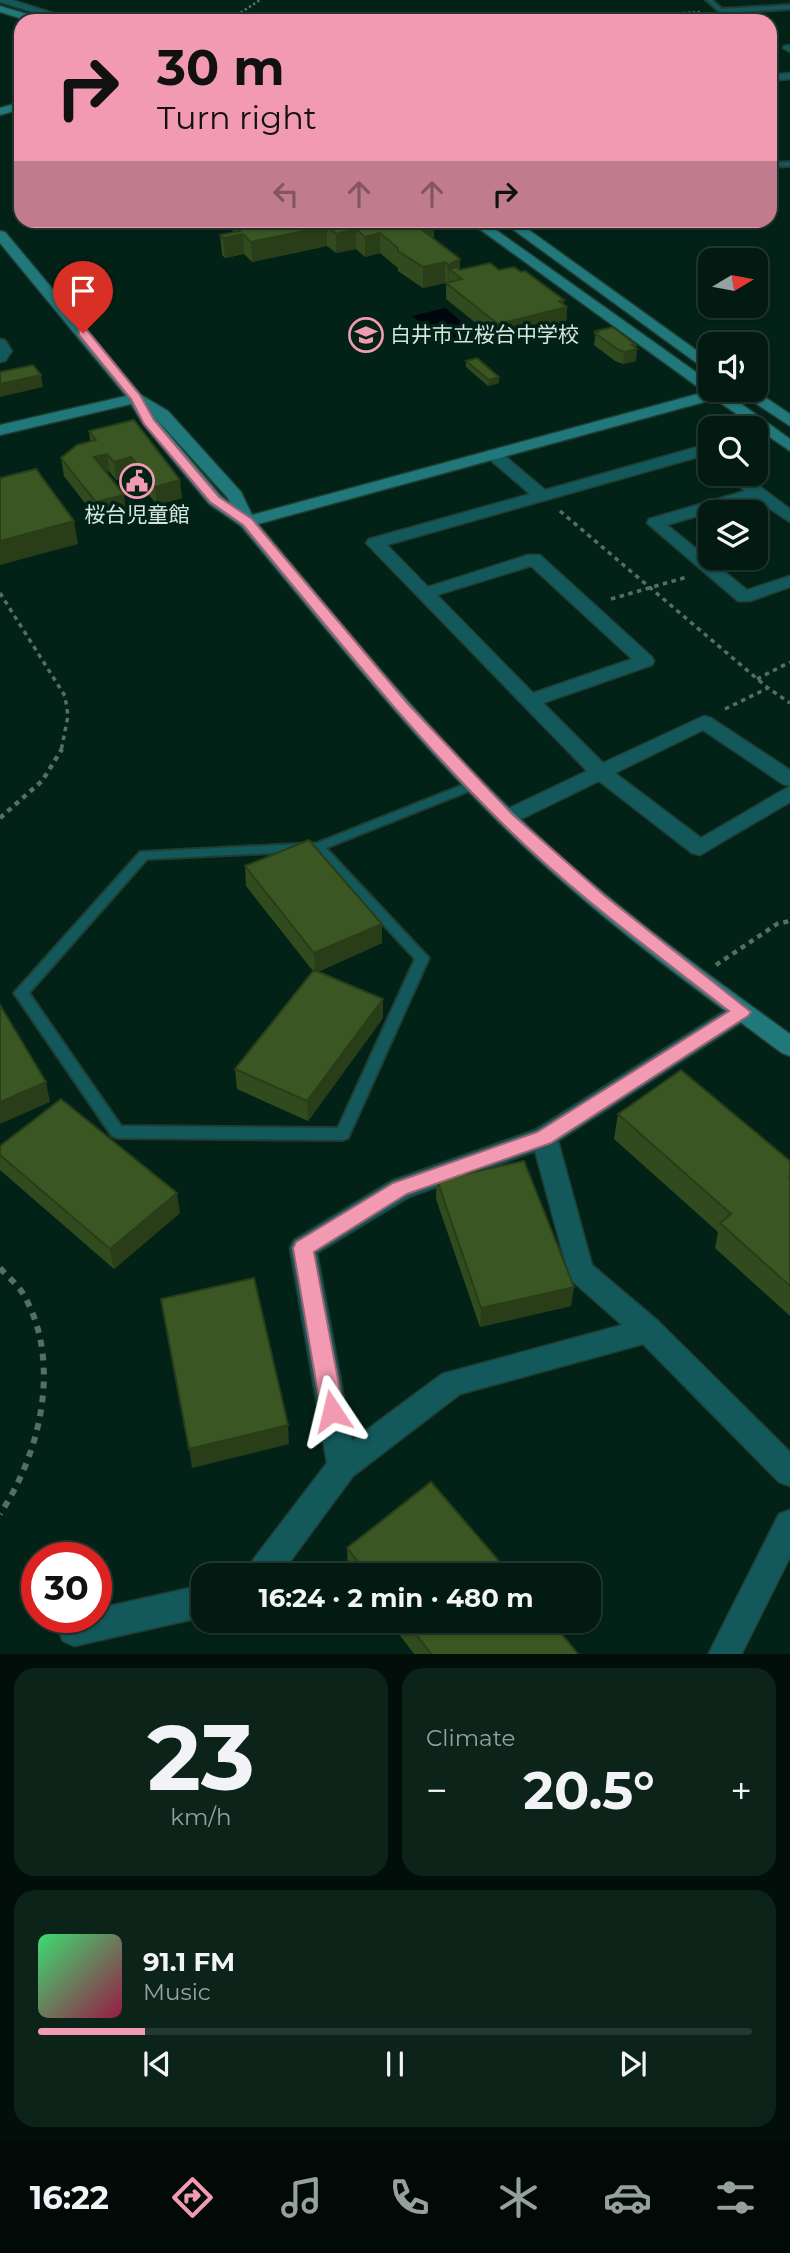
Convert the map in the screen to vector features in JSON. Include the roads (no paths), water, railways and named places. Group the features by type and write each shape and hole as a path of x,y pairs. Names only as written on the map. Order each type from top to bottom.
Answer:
{"street":[{"path":"2,0 49,14"},
{"path":"485,228 698,377"},
{"path":"517,228 698,357"},
{"path":"0,235 136,398 148,421 215,500 247,522 403,707 506,818 599,900 790,1047"},
{"path":"0,343 5,351 0,358"},
{"path":"247,522 698,396"},
{"path":"0,430 136,398"},
{"path":"732,402 790,446"},
{"path":"762,402 790,421"},
{"path":"698,452 375,543 600,772 700,848 790,793"},
{"path":"493,454 542,496"},
{"path":"748,486 790,517"},
{"path":"757,493 655,523 744,597 790,581"},
{"path":"423,594 534,559 645,661 529,701"},
{"path":"506,818 704,722 790,779"},
{"path":"342,1466 303,1248 400,1189 544,1138 742,1012"},
{"path":"544,1138 580,1271 648,1330 790,1472"},
{"path":"270,1563 342,1466 452,1383 648,1330"},
{"path":"724,1654 790,1525"},
{"path":"112,1621 191,1604"}],"lane":[{"path":"709,0 721,11 790,7"},
{"path":"318,847 422,958 343,1134 117,1132 21,993 144,855 318,847 475,784"}],"place":[{"name":"白井市立桜台中学校","path":"366,335"},
{"name":"桜台児童館","path":"137,481"}]}
